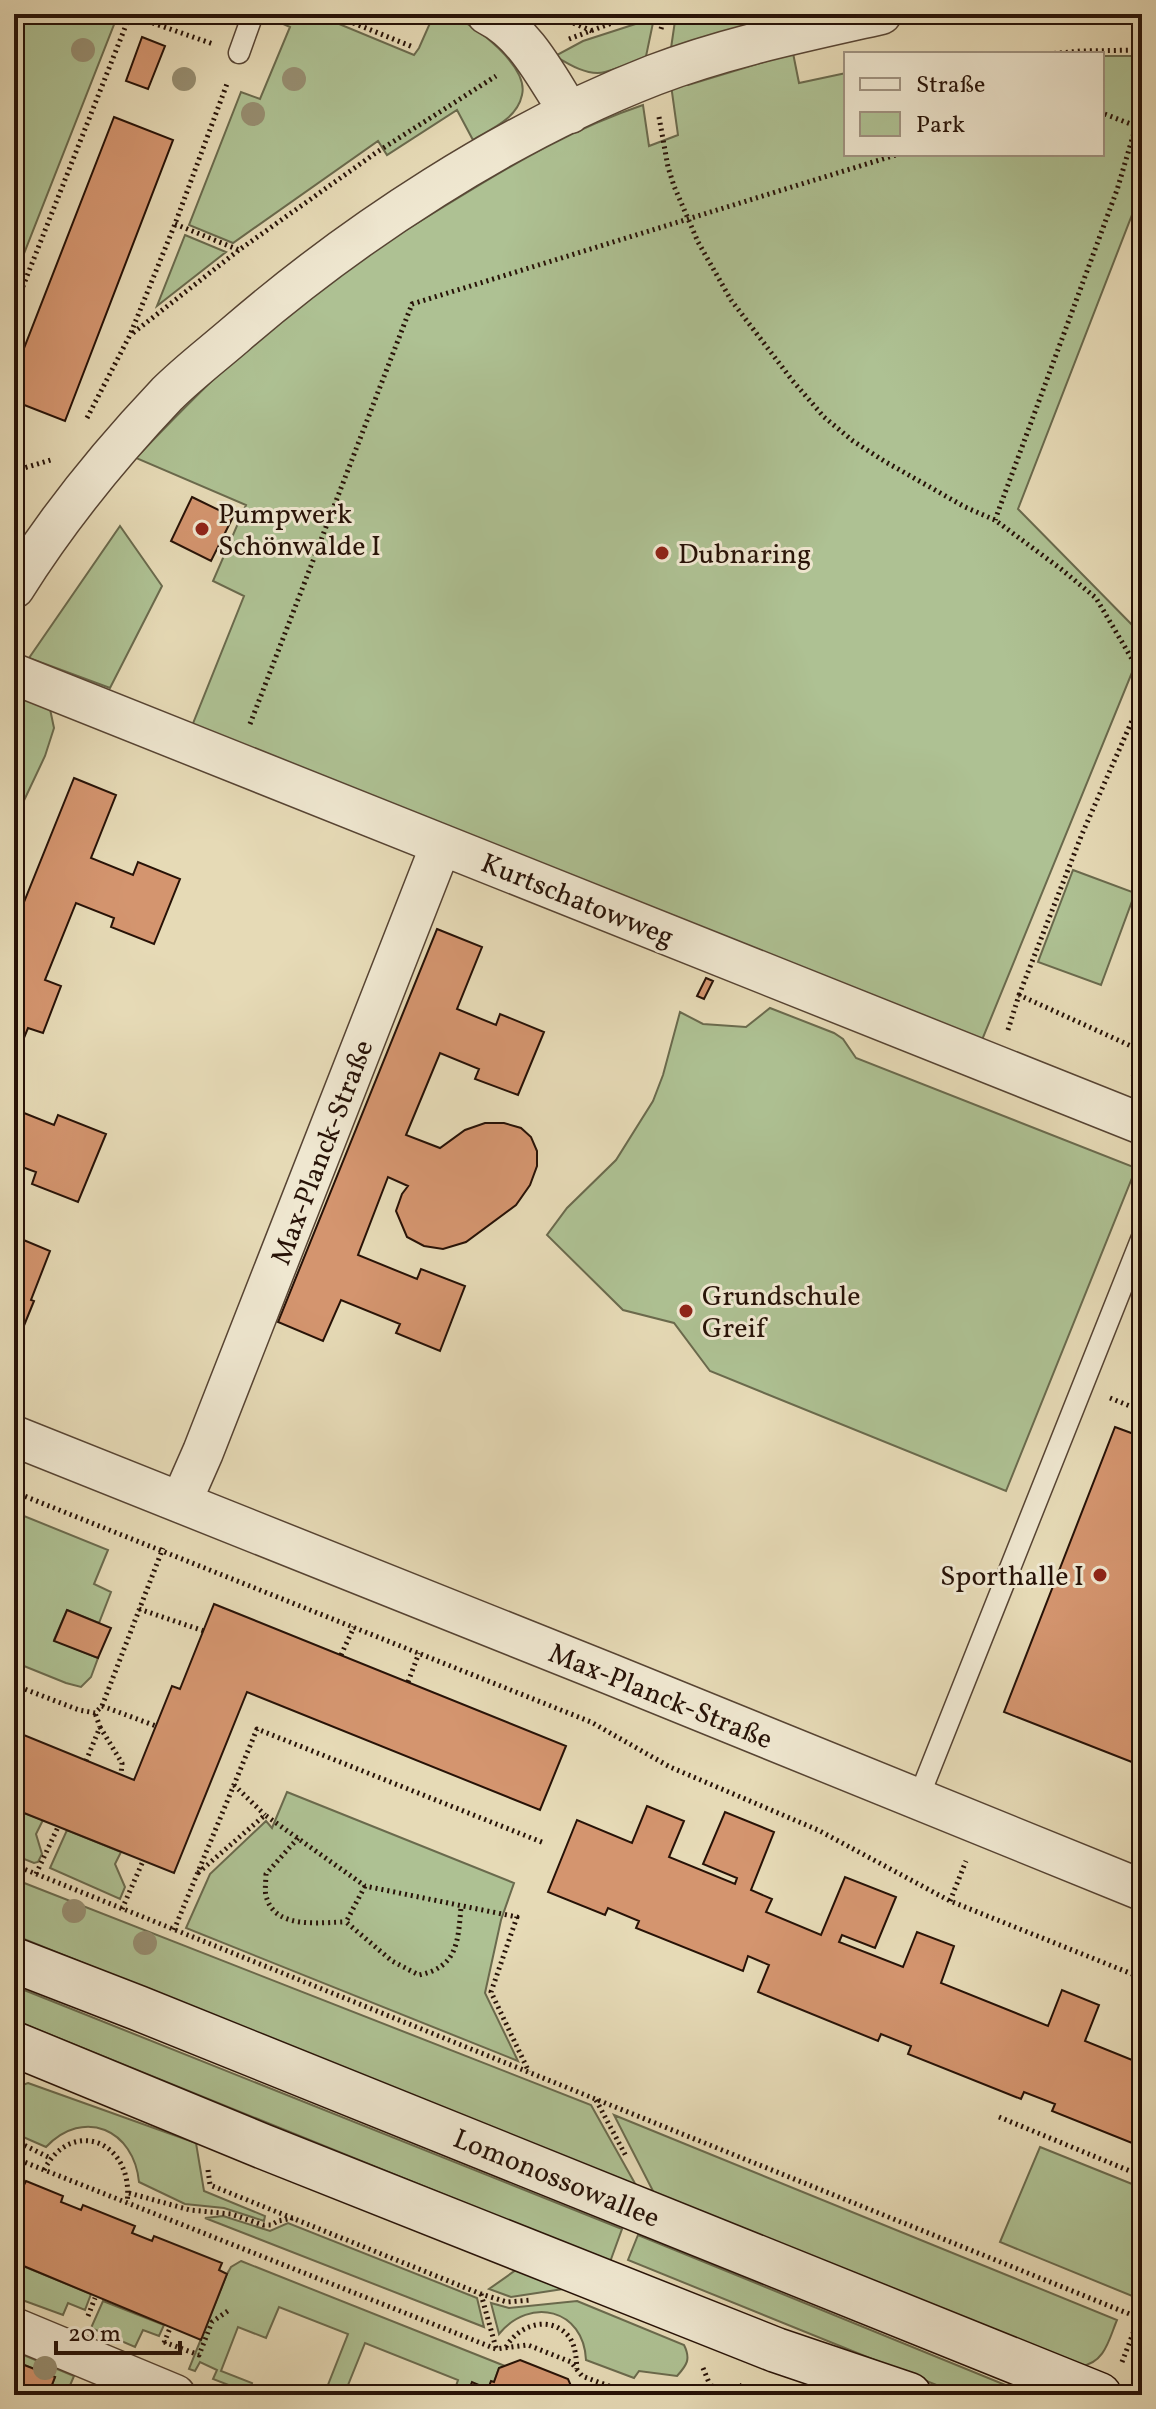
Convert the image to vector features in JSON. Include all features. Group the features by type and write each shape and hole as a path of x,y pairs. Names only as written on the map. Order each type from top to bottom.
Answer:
{"street":[{"path":"487,14 498,19 532,53 570,113"},
{"path":"15,584 74,500 159,403 279,297 414,200 510,144 650,77 695,61 881,14"},
{"name":"Kurtschatowweg","path":"14,674 1142,1124"},
{"name":"Max-Planck-Straße","path":"181,1502 441,845"},
{"name":"Max-Planck-Straße","path":"14,1436 1142,1890"},
{"name":"Lomonossowallee","path":"14,1960 1099,2395"},
{"path":"14,2044 761,2344 909,2395"},
{"path":"14,2328 175,2395"}],"lane":[{"path":"239,53 253,14"},
{"path":"918,1799 1142,1237"}],"path":[{"path":"145,21 167,14"},
{"path":"331,14 413,47"},
{"path":"552,14 592,31"},
{"path":"130,335 239,250 377,152 532,53 636,14"},
{"path":"14,309 128,15 239,53 130,335 87,418"},
{"path":"1070,52 1142,50"},
{"path":"650,77 668,167 687,220 731,300 762,343 824,417 853,441 965,507 995,520 1096,598 1142,676"},
{"path":"995,520 1117,190 1136,126 1104,114"},
{"path":"235,762 412,304 893,156"},
{"path":"175,224 239,250"},
{"path":"14,471 59,457"},
{"path":"996,1067 1019,995 1082,834 1142,698"},
{"path":"1019,995 1142,1051"},
{"path":"14,1492 591,1722 670,1767 818,1830 950,1901 1142,1978"},
{"path":"95,1713 102,1706 181,1502"},
{"path":"139,1609 204,1631"},
{"path":"341,1655 354,1627"},
{"path":"408,1682 419,1653"},
{"path":"14,1685 95,1713"},
{"path":"14,1705 21,1688"},
{"path":"102,1706 156,1726"},
{"path":"95,1713 122,1763 121,1775"},
{"path":"86,1761 100,1727"},
{"path":"174,1930 257,1729 544,1843"},
{"path":"234,1784 265,1815 365,1886 517,1917 491,1992 529,2073"},
{"path":"198,1873 265,1815"},
{"path":"36,1874 58,1827"},
{"path":"298,1838 266,1874 267,1899 277,1914 294,1922 346,1922 392,1961 419,1975 437,1971 450,1958 457,1942 461,1907"},
{"path":"122,1909 143,1861"},
{"path":"14,1865 1142,2319"},
{"path":"346,1922 365,1886"},
{"path":"595,2099 632,2165"},
{"path":"999,2117 1142,2176"},
{"path":"14,2140 50,2158"},
{"path":"44,2170 50,2158 68,2144 82,2141 96,2143 108,2148 124,2164 129,2193 127,2203"},
{"path":"14,2158 496,2349 528,2345 571,2362 582,2376 633,2395"},
{"path":"129,2193 190,2210 231,2214 263,2225 295,2218"},
{"path":"14,2271 17,2264"},
{"path":"481,2294 496,2349"},
{"path":"164,2342 199,2355 212,2322 229,2310"},
{"path":"506,2348 522,2328 533,2324 556,2327 574,2346 577,2370"},
{"path":"697,2395 710,2385 732,2395"}],"green space":[{"path":"14,14 95,14 115,22 14,279"},
{"path":"274,14 315,14 414,55 434,14 450,15 474,28 499,48 517,72 522,95 509,117 473,140 457,110 387,155 378,141 233,243 189,225 241,92 260,99 290,27 272,19"},
{"path":"676,14 784,14 689,45 670,55"},
{"path":"654,18 644,66 627,65 592,73 555,56 583,41"},
{"name":"Dubnaring","path":"793,53 799,83 844,73 844,156 1104,156 1104,56 1142,56 1142,189 1018,509 1142,635 1142,648 982,1040 192,726 244,596 213,581 246,505 136,458 242,352 305,299 355,264 502,171 594,124 643,105 649,146 678,135 671,85 688,85"},
{"path":"185,235 226,252 157,306"},
{"path":"120,526 162,586 110,688 29,658"},
{"path":"14,689 50,709 54,728 45,756 20,809 14,807"},
{"path":"1073,870 1135,893 1101,985 1038,962"},
{"path":"770,1008 834,1033 843,1039 856,1058 1136,1168 1006,1491 710,1371 674,1323 623,1310 547,1235 567,1208 616,1160 653,1101 680,1012 703,1024 746,1027"},
{"path":"14,1512 108,1550 94,1584 111,1592 99,1623 67,1610 54,1640 98,1658 91,1677 81,1687 14,1662"},
{"path":"287,1792 514,1883 501,1920 485,1993 518,2061 186,1928 210,1874 266,1821 272,1828"},
{"path":"14,1809 43,1820 36,1834 42,1854 38,1862 14,1855"},
{"path":"67,1830 121,1852 115,1864 125,1887 120,1899 50,1868"},
{"path":"14,1879 591,2105 637,2187 14,1935"},
{"path":"14,1986 622,2229 610,2262 14,2020"},
{"path":"28,2083 196,2143 204,2191 265,2216 264,2221 224,2208 185,2204 139,2182 128,2149 105,2130 76,2128 46,2147 14,2133 14,2088"},
{"path":"614,2115 1117,2320 1108,2342 1096,2360 1081,2366 654,2193"},
{"path":"1040,2147 1142,2188 1142,2300 1000,2242"},
{"path":"223,2216 270,2231 288,2223 477,2298 484,2327 205,2218"},
{"path":"638,2235 1030,2395 961,2395 628,2260"},
{"path":"241,2261 505,2366 499,2368 488,2389 472,2383 467,2395 453,2395 458,2380 365,2343 344,2395 324,2395 348,2334 279,2307 266,2338 238,2327 221,2371 252,2383 249,2393 213,2379 217,2370 200,2362 195,2371 189,2369 227,2274 231,2267"},
{"path":"523,2265 576,2287 511,2297 489,2289"},
{"path":"23,2266 91,2294 85,2310 68,2303 63,2315 14,2297"},
{"path":"103,2301 164,2325 159,2336 143,2330 135,2347 91,2328"},
{"path":"577,2301 684,2345 687,2354 685,2365 677,2376 639,2371 634,2378 586,2360 576,2329 566,2319 553,2314 540,2312 525,2315 499,2334 491,2303 509,2308"},
{"path":"14,2351 74,2376 66,2395 48,2395 55,2377 14,2361"}],"building":[{"path":"142,37 165,46 148,89 126,81"},
{"path":"114,117 173,140 65,421 14,401 14,374"},
{"name":"Pumpwerk Schönwalde I","path":"192,497 233,517 211,561 171,541"},
{"path":"74,778 116,795 91,858 133,875 138,862 180,879 154,944 111,927 114,918 76,903 45,980 61,986 43,1033 28,1028 14,1062 14,927"},
{"path":"437,929 482,947 457,1009 496,1025 500,1014 544,1032 518,1095 475,1079 479,1069 440,1053 406,1135 440,1148 465,1130 485,1123 504,1123 521,1128 531,1137 537,1151 537,1166 530,1185 516,1205 466,1242 443,1249 424,1246 407,1237 396,1211 408,1186 388,1177 358,1255 417,1279 421,1269 465,1286 440,1351 396,1333 400,1324 341,1300 323,1341 278,1322"},
{"path":"706,978 713,981 704,999 697,996"},
{"path":"14,1109 54,1125 58,1115 106,1134 78,1202 32,1184 36,1172 14,1164"},
{"path":"14,1236 50,1251 14,1350"},
{"name":"Sporthalle I","path":"1115,1427 1142,1437 1142,1766 1004,1712"},
{"path":"214,1604 566,1746 540,1810 247,1692 174,1873 14,1809 14,1731 134,1780 172,1686 180,1689"},
{"path":"67,1610 111,1628 98,1658 54,1641"},
{"path":"647,1806 684,1821 669,1857 735,1884 737,1878 703,1864 725,1812 774,1832 751,1890 772,1899 766,1912 821,1935 845,1877 896,1897 875,1948 842,1935 839,1942 903,1967 917,1932 954,1946 941,1983 1048,2026 1062,1990 1099,2005 1085,2041 1142,2064 1142,2147 1052,2111 1055,2104 1024,2092 1021,2099 908,2054 911,2046 881,2034 878,2041 758,1992 769,1965 748,1956 743,1971 636,1928 639,1921 608,1908 605,1915 548,1892 577,1820 632,1843"},
{"path":"26,2181 63,2196 61,2202 81,2210 83,2205 135,2226 132,2233 152,2241 154,2236 222,2263 219,2270 227,2274 201,2340 14,2262 14,2184 23,2187"},
{"path":"520,2360 568,2379 575,2395 467,2395 472,2382 488,2389 499,2368"},
{"path":"14,2361 55,2377 48,2395 14,2395"}],"place":[{"name":"Pumpwerk Schönwalde I","path":"202,529"},
{"name":"Dubnaring","path":"662,553"},
{"name":"Grundschule Greif","path":"686,1311"},
{"name":"Sporthalle I","path":"1100,1575"}]}
